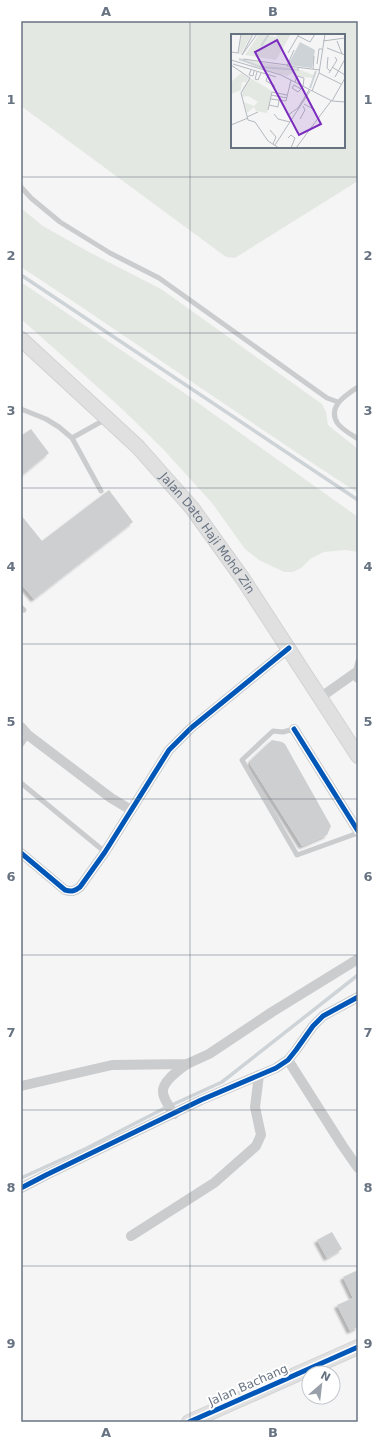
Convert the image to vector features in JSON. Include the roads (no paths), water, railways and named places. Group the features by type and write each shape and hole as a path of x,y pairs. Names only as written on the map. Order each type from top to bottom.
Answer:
{"main road":[{"name":"Jalan Dato Haji Mohd Zin","path":"21,339 107,418 154,464 192,508 244,579 358,756"},
{"name":"Jalan Bachang","path":"190,1422 358,1347"}],"street":[{"path":"21,853 65,890 70,892 76,891 105,852 169,750 191,728 289,648"},
{"path":"321,697 357,676"},
{"path":"21,727 28,735 111,798 130,810"},
{"path":"294,729 358,832"},
{"path":"172,1112 163,1093 164,1087 179,1070 187,1064 209,1054 272,1012 358,960"},
{"path":"21,1188 172,1112 276,1068 288,1060 313,1026 323,1016 358,997"},
{"path":"288,1060 358,1168"},
{"path":"21,1086 112,1065 187,1064"},
{"path":"131,1236 214,1183 256,1146 261,1135 255,1107 259,1075"}],"lane":[{"path":"21,187 31,198 60,222 110,253 160,278 327,398 338,402"},
{"path":"358,388 338,402 335,413 338,423 358,440"},
{"path":"21,409 46,419 59,427 72,438 101,491"},
{"path":"72,438 107,418"},
{"path":"357,676 358,661"},
{"path":"294,729 283,732 273,731 242,760 297,855 358,832"},
{"path":"21,745 28,735"},
{"path":"21,783 105,852"}],"waterway":[{"path":"21,275 358,500"},
{"path":"21,1178 87,1148 163,1109 222,1082 358,975"}]}
